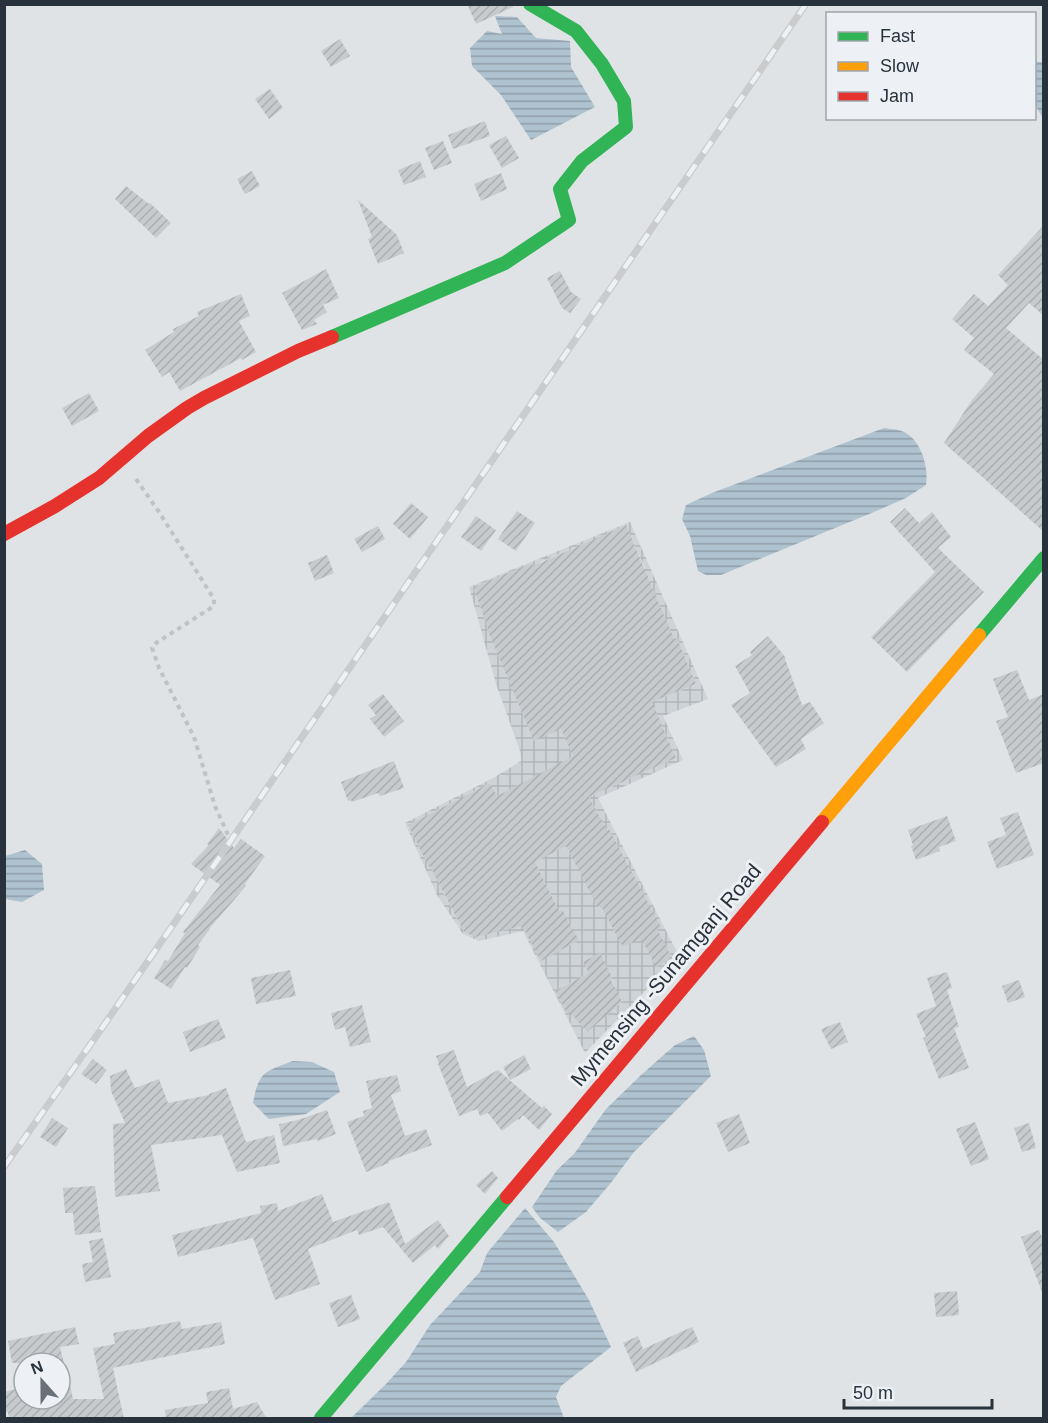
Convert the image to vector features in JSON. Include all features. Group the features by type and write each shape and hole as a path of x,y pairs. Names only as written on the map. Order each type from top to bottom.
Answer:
{"main road":[{"path":"4,534 56,506 99,478 156,431 204,398 298,351 505,263 569,220 560,189 582,161 626,127 624,101 602,64 576,31 530,4"},
{"name":"Mymensing -Sunamganj Road","path":"321,1419 1044,558"}],"path":[{"path":"121,459 159,512 214,599 214,606 156,643 152,648 159,668 194,737 215,806 228,835"}],"shaded area":[{"path":"630,522 708,699 663,716 683,760 598,798 679,956 585,1053 523,931 479,941 463,934 437,895 405,823 521,761 520,751 496,684 469,587","holes":["626,526 645,568 559,606 540,562","532,564 545,596 485,619 473,587","649,580 668,625 582,661 563,616","531,611 578,722 534,740 487,628","677,638 696,684 608,720 589,674","658,716 676,758 591,796","569,759 604,826 522,783","490,783 511,824 429,866 408,825","609,829 598,907 568,850","528,849 557,907 517,927 476,936 464,932 443,892","562,909 579,940 541,960 524,930","609,972 615,988 567,1013 555,991 589,973"]}],"water":[{"path":"495,16 517,17 536,38 570,41 571,67 595,107 531,140 501,95 472,66 470,48 487,31 502,34"},
{"path":"1036,62 1043,62 1043,118 1036,107"},
{"path":"884,428 904,432 915,441 925,462 926,485 906,498 721,575 706,575 698,571 690,536 682,519 686,505"},
{"path":"25,850 42,864 44,890 22,902 5,899 5,856"},
{"path":"694,1036 704,1050 711,1076 634,1152 586,1212 558,1232 540,1218 532,1207 557,1170 574,1154 606,1109 675,1045"},
{"path":"293,1061 312,1062 334,1072 340,1092 306,1114 269,1119 253,1103 258,1084 264,1074"},
{"path":"525,1208 554,1242 589,1300 611,1347 561,1386 556,1397 564,1418 351,1418 406,1362 430,1325 480,1272 487,1253"}],"building":[{"path":"467,4 512,4 513,7 476,24"},
{"path":"340,39 350,56 331,67 321,51"},
{"path":"270,89 283,108 269,119 255,99"},
{"path":"485,121 490,136 453,149 448,135"},
{"path":"506,136 519,158 502,168 489,145"},
{"path":"443,141 452,163 434,170 425,148"},
{"path":"420,161 426,177 404,185 398,170"},
{"path":"252,171 260,186 245,194 237,179"},
{"path":"501,173 507,189 481,201 474,184"},
{"path":"126,186 150,203 171,223 156,238 115,199"},
{"path":"358,200 397,235 404,253 378,264 368,239 372,237"},
{"path":"1044,225 1044,316 1029,303 1006,328 1044,360 1044,532 944,443 972,400 994,374 964,350 974,338 952,319 974,294 988,306 1008,285 998,275"},
{"path":"326,269 339,298 323,305 327,312 314,320 317,324 302,330 282,293"},
{"path":"560,271 571,292 581,299 570,313 562,308 547,278"},
{"path":"241,294 250,316 239,321 256,352 180,391 169,372 162,377 145,350 174,332 173,329 199,316 197,312"},
{"path":"89,393 99,411 72,426 62,408"},
{"path":"411,503 428,517 410,539 393,524"},
{"path":"905,508 919,523 932,512 951,537 938,548 984,592 907,672 871,637 935,572 890,522"},
{"path":"517,511 535,523 516,551 498,539"},
{"path":"476,516 496,530 481,551 461,537"},
{"path":"626,525 674,639 677,638 696,684 652,702 676,758 589,797 607,830 609,829 661,927 657,929 672,958 656,967 641,938 623,947 601,906 598,908 566,846 535,862 559,911 562,909 579,940 541,961 522,926 476,937 464,932 408,825 490,783 497,796 573,756 561,729 534,741 487,629 473,587 532,563 533,566"},
{"path":"378,526 385,539 362,552 354,539"},
{"path":"327,555 334,573 315,581 308,563"},
{"path":"768,636 786,658 802,705 810,702 824,723 801,739 806,749 776,767 731,705 750,693 735,666 752,655 750,652"},
{"path":"1017,670 1029,700 1044,694 1044,763 1016,773 996,721 1008,717 993,679"},
{"path":"383,694 404,721 384,737 370,719 376,715 368,705"},
{"path":"394,761 404,788 380,796 378,793 352,802 348,801 341,782"},
{"path":"1018,812 1034,855 997,869 987,842 1006,835 1000,818"},
{"path":"947,816 956,841 939,847 940,851 916,860 908,830"},
{"path":"219,828 234,848 241,839 265,856 245,884 246,886 209,929 187,968 185,967 171,989 154,978 165,960 168,961 185,933 183,932 220,885 191,864 209,845 207,844"},
{"path":"600,953 622,1002 587,1032 570,1012 567,1014 555,991 589,973 583,962"},
{"path":"290,970 296,996 256,1004 251,978"},
{"path":"947,972 952,988 947,990 959,1027 954,1028 969,1068 939,1079 916,1014 936,1006 927,978"},
{"path":"1019,980 1025,997 1008,1003 1002,986"},
{"path":"362,1005 371,1042 350,1047 345,1027 335,1030 331,1013"},
{"path":"218,1019 226,1038 190,1052 183,1032"},
{"path":"840,1022 848,1042 831,1049 821,1029"},
{"path":"454,1050 467,1087 498,1070 552,1114 539,1130 523,1115 502,1131 488,1113 480,1116 477,1109 459,1116 436,1056"},
{"path":"524,1055 531,1069 510,1080 503,1067"},
{"path":"93,1059 107,1070 96,1084 81,1074"},
{"path":"126,1069 135,1088 159,1079 168,1103 209,1095 226,1088 246,1142 274,1135 280,1163 237,1172 222,1135 151,1145 160,1191 115,1197 113,1124 125,1123 111,1091 110,1076"},
{"path":"397,1075 401,1091 391,1095 405,1136 426,1129 432,1145 366,1172 347,1122 364,1116 363,1111 372,1108 366,1081"},
{"path":"327,1110 336,1134 318,1141 317,1139 283,1146 279,1124"},
{"path":"739,1114 750,1143 728,1152 716,1123"},
{"path":"52,1118 68,1128 56,1147 40,1137"},
{"path":"975,1122 989,1159 971,1166 956,1129"},
{"path":"1029,1123 1036,1148 1022,1152 1014,1128"},
{"path":"492,1171 498,1178 485,1194 476,1185"},
{"path":"95,1186 101,1232 75,1235 73,1213 65,1213 63,1188"},
{"path":"322,1194 333,1222 389,1202 405,1244 438,1220 449,1236 438,1249 435,1245 413,1263 383,1227 359,1235 357,1230 308,1249 320,1284 275,1300 253,1238 178,1257 172,1235 261,1213 260,1206 277,1203 278,1211"},
{"path":"1039,1230 1044,1242 1044,1291 1042,1292 1021,1237"},
{"path":"103,1238 111,1277 85,1282 82,1264 93,1262 89,1241"},
{"path":"957,1291 959,1315 936,1317 934,1293"},
{"path":"351,1295 360,1319 338,1327 329,1303"},
{"path":"180,1321 182,1329 221,1322 225,1344 113,1368 124,1419 9,1419 8,1412 4,1413 4,1392 12,1390 12,1411 72,1411 72,1395 73,1399 104,1399 93,1348 115,1344 113,1333"},
{"path":"75,1327 79,1344 60,1347 61,1351 12,1351 12,1363 8,1341"},
{"path":"692,1327 699,1342 636,1372 623,1343 638,1336 643,1349"},
{"path":"229,1388 233,1409 257,1402 267,1419 166,1419 165,1410 208,1403 206,1392"}],"railway":[{"path":"4,1167 806,4"}],"traffic: fast":[{"path":"332,337 505,263 569,220 560,189 582,161 626,127 624,101 602,64 576,31 530,4"},
{"path":"979,635 1044,558"},
{"path":"321,1418 507,1197"}],"traffic: slow":[{"path":"822,822 979,635"}],"traffic: jam":[{"path":"4,534 99,478 148,436 187,408 298,351 332,337"},
{"path":"507,1197 822,822"}]}
